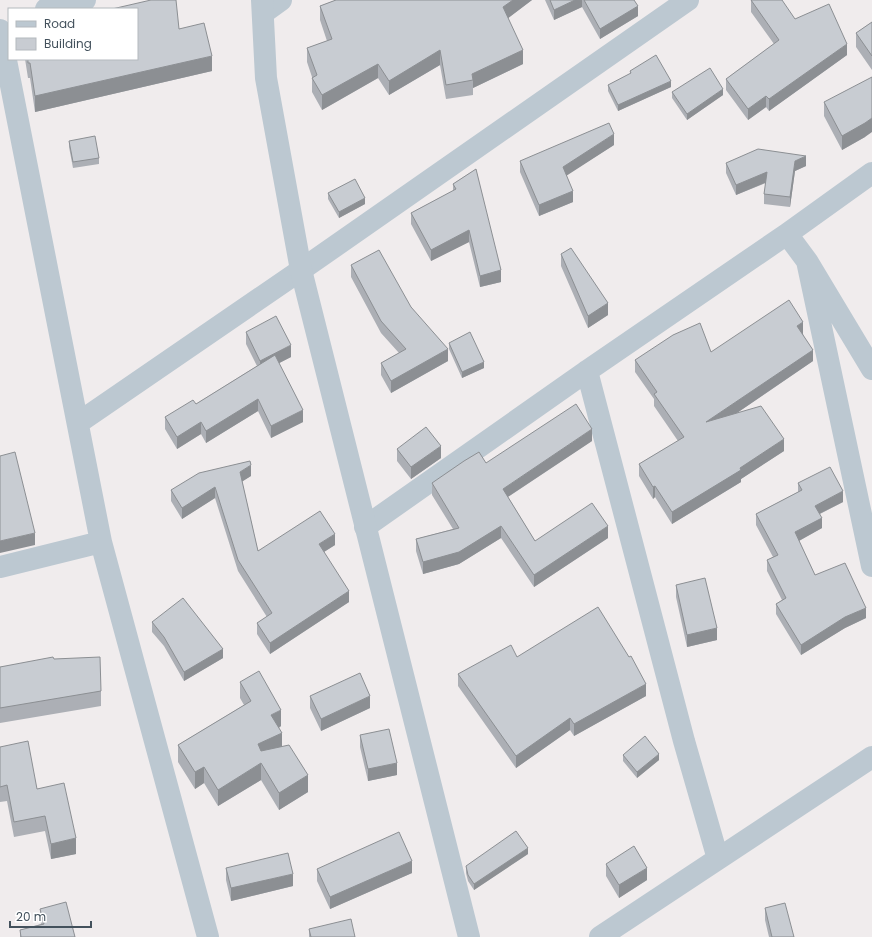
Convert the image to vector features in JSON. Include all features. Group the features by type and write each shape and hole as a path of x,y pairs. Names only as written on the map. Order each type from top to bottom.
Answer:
{"street":[{"path":"50,8 85,0"},
{"path":"281,0 262,7 266,78 301,270 469,937"},
{"path":"78,423 301,270 688,0"},
{"path":"0,30 101,542 208,937"},
{"path":"366,527 872,173"},
{"path":"786,234 807,261 872,369"},
{"path":"807,261 872,566"},
{"path":"587,371 682,733 718,859"},
{"path":"0,567 101,542"},
{"path":"600,937 872,757"}],"building":[{"path":"151,0 176,0 179,29 204,23 212,56 35,96 30,63 28,63 28,60 138,60 138,8 116,8"},
{"path":"336,0 513,0 503,7 523,50 472,74 473,80 446,85 440,50 389,81 378,64 322,95 312,78 317,75 307,48 332,39 320,6"},
{"path":"550,0 575,0 554,10"},
{"path":"584,0 634,0 638,6 600,29"},
{"path":"751,0 782,0 795,19 829,4 847,44 769,99 766,96 748,109 726,79 779,40"},
{"path":"872,22 872,56 856,33"},
{"path":"656,55 671,81 618,105 608,85 631,73 630,71"},
{"path":"710,68 723,89 687,114 672,92"},
{"path":"872,77 872,118 842,136 824,102"},
{"path":"609,123 614,134 563,167 573,191 539,205 520,161"},
{"path":"95,136 99,158 73,162 69,141"},
{"path":"758,149 806,156 795,161 790,197 764,194 767,172 736,185 726,163"},
{"path":"476,169 501,270 480,276 469,230 431,250 411,213 456,189 453,184"},
{"path":"355,179 365,198 339,212 328,193"},
{"path":"571,248 608,303 588,316 561,254"},
{"path":"379,250 411,307 448,349 391,381 381,363 406,349 381,321 351,265"},
{"path":"789,300 803,322 797,326 813,350 706,422 761,406 784,439 740,468 741,470 672,512 655,486 653,487 639,464 684,437 654,394 657,392 635,360 673,335 700,323 711,352"},
{"path":"276,316 291,345 260,361 246,332"},
{"path":"470,332 484,362 462,372 449,343"},
{"path":"275,355 303,410 271,426 258,399 206,431 201,422 177,437 165,417 193,400 196,404"},
{"path":"576,404 592,429 503,489 535,541 592,503 608,526 534,575 501,526 459,552 423,562 416,539 459,528 432,483 479,452 486,463"},
{"path":"426,427 441,446 411,467 397,449"},
{"path":"15,452 35,533 0,541 0,456"},
{"path":"250,461 251,465 240,472 258,551 320,511 335,534 319,544 349,591 270,643 257,623 272,613 238,560 215,487 182,508 171,490 199,473"},
{"path":"830,467 843,491 815,506 822,518 795,532 815,575 845,563 866,608 845,617 801,645 776,604 786,598 767,560 778,555 756,514 802,490 798,483"},
{"path":"705,578 717,628 687,635 676,585"},
{"path":"183,598 223,649 184,672 164,637 152,622"},
{"path":"598,607 629,657 631,656 646,684 574,724 570,718 516,756 458,674 511,645 517,657"},
{"path":"53,657 54,659 100,657 101,691 0,708 0,667"},
{"path":"259,671 281,710 271,715 282,733 258,744 261,751 289,745 308,775 279,793 261,763 218,790 204,767 195,772 178,745 251,701 240,682"},
{"path":"360,673 370,696 321,719 310,696"},
{"path":"389,729 397,763 368,769 360,735"},
{"path":"645,736 659,754 637,772 623,755"},
{"path":"28,741 37,789 64,783 76,838 51,844 45,816 14,822 7,785 0,787 0,747"},
{"path":"516,831 528,848 474,884 468,875 466,866"},
{"path":"399,832 412,861 330,897 317,869"},
{"path":"634,846 647,868 619,885 606,864"},
{"path":"288,853 293,874 231,888 226,868"},
{"path":"66,902 75,937 21,937 20,930 44,924 40,909"},
{"path":"785,903 794,937 772,937 765,908"},
{"path":"351,919 355,937 311,937 309,929"}]}
